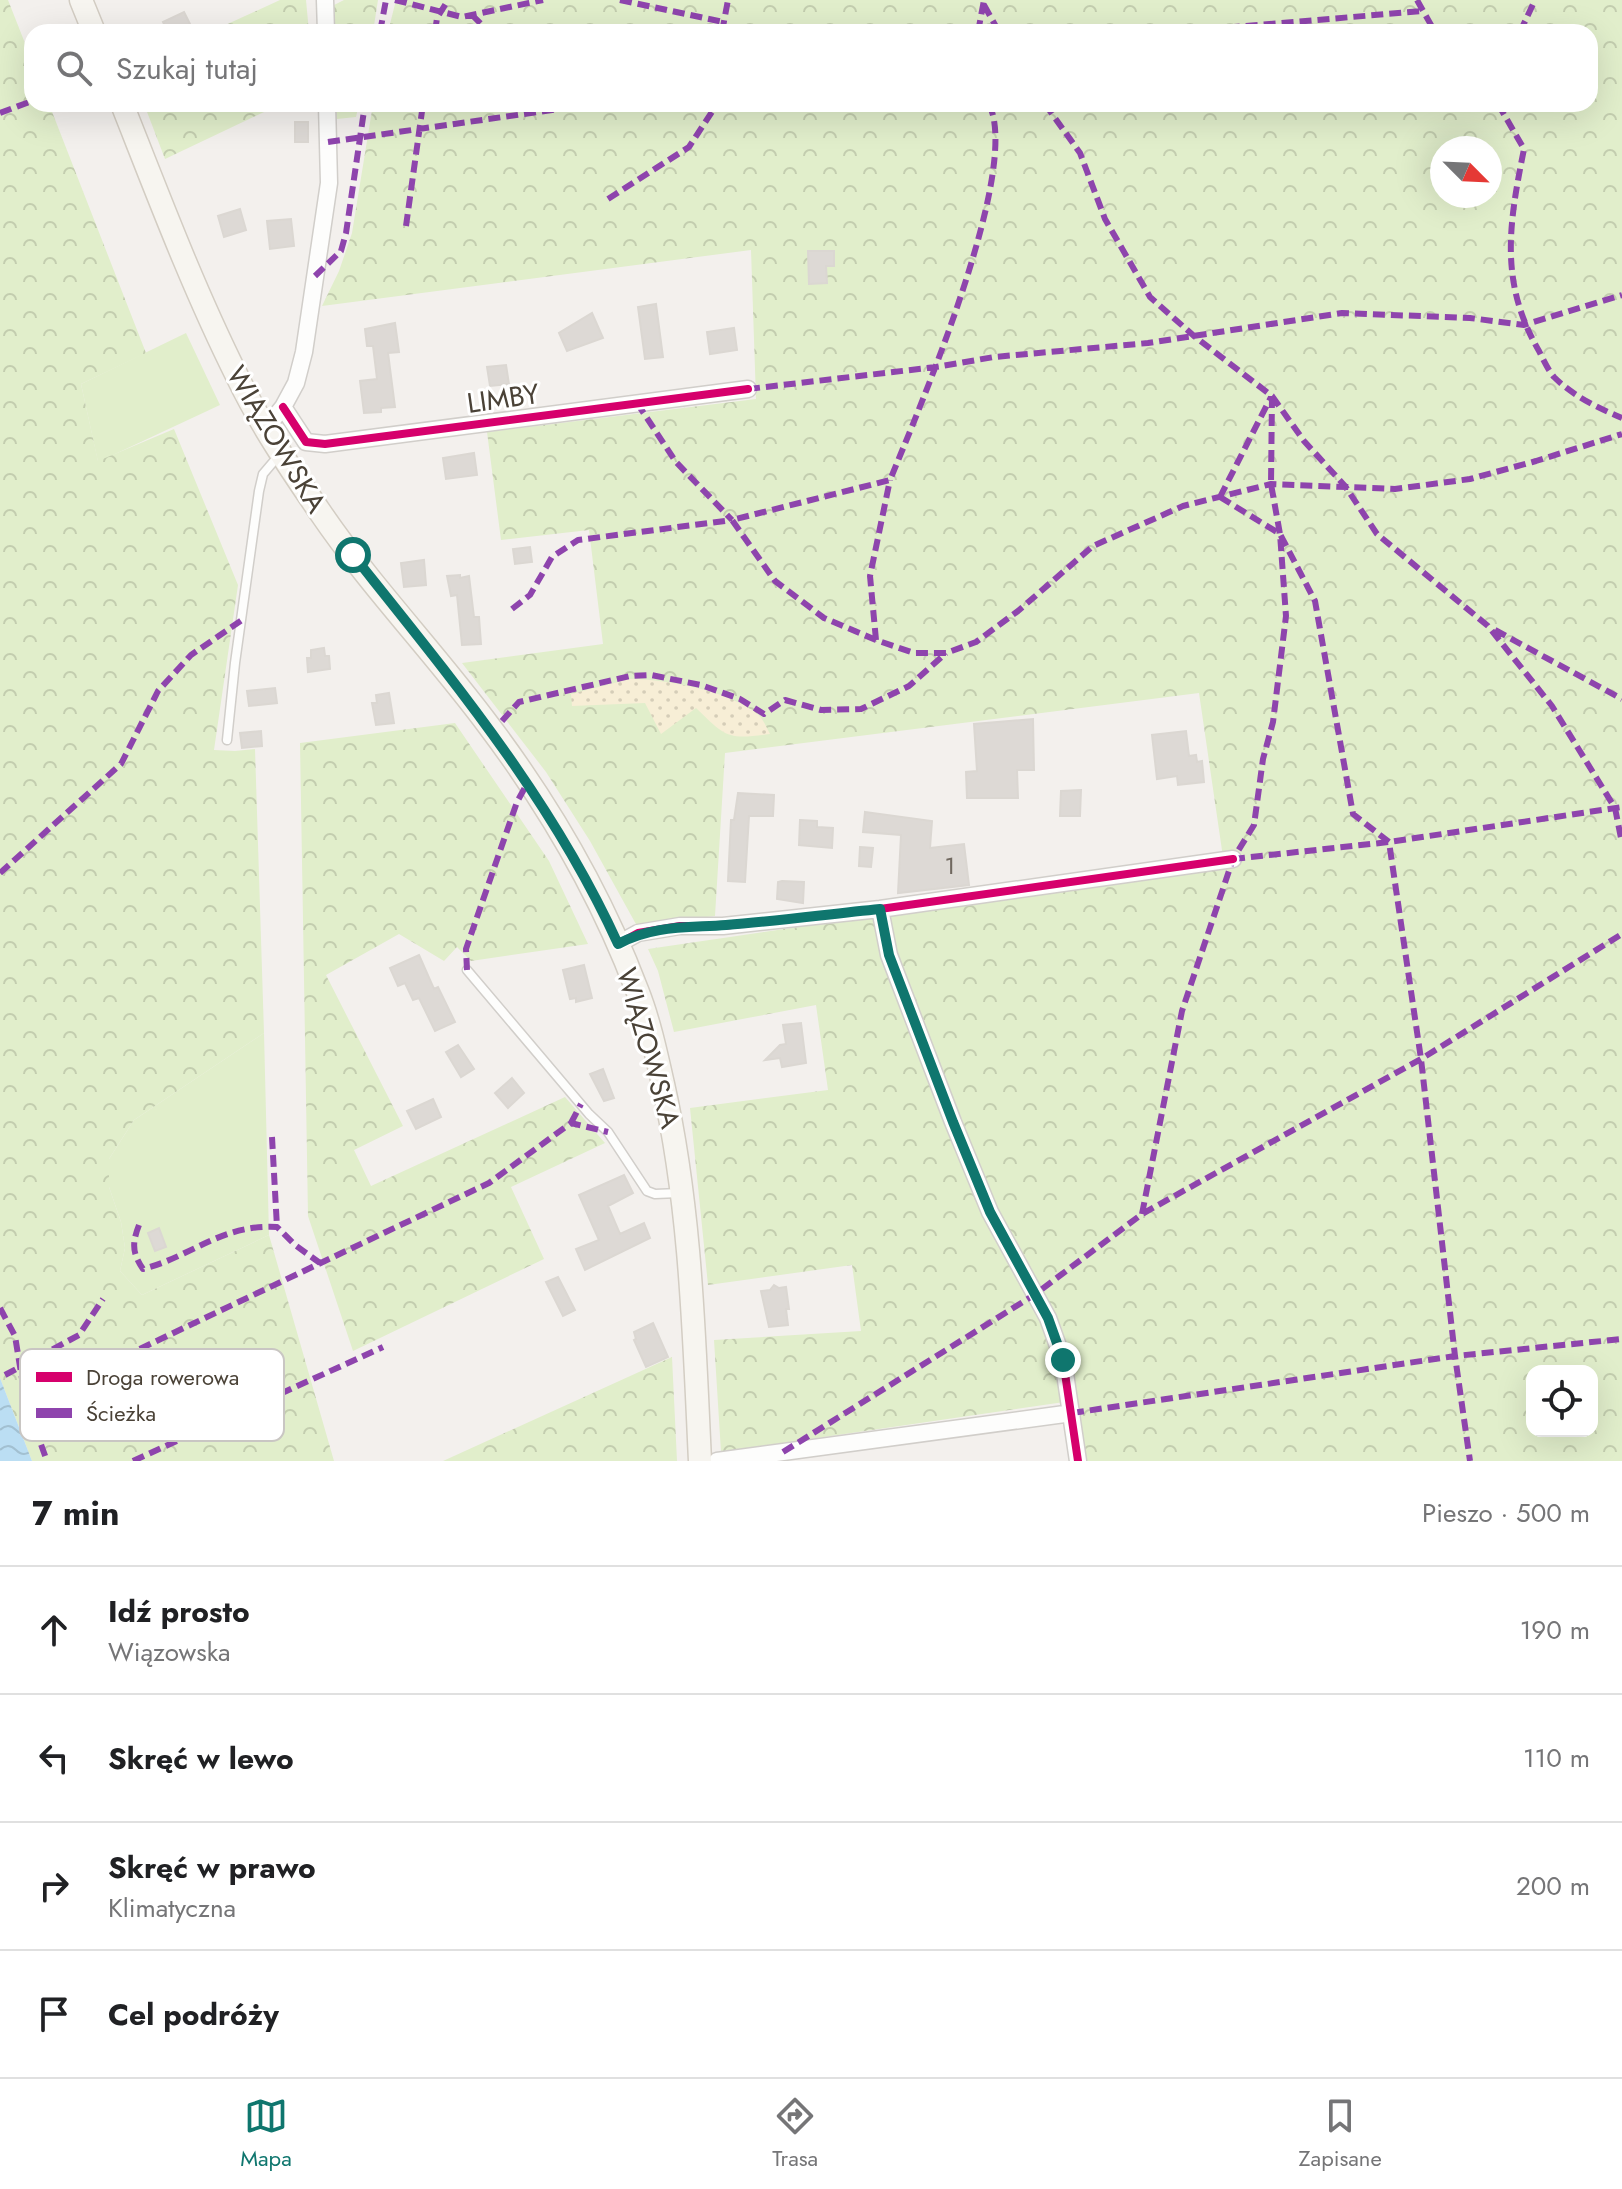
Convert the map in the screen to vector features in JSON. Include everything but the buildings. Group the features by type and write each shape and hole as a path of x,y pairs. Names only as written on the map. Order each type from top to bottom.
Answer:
{"main road":[{"path":"81,0 91,24"},
{"name":"WIĄZOWSKA","path":"125,112 212,324 265,429 322,515 490,727 528,782 595,892 639,993 672,1125 683,1192 700,1461"}],"street":[{"path":"325,0 326,24"},
{"path":"265,429 283,407 296,383 304,352 329,183 327,112"},
{"name":"LIMBY","path":"283,407 306,442 325,444 748,389"},
{"path":"618,944 638,933 680,926 723,926 880,909 1233,859"},
{"path":"880,909 893,967 990,1212 1048,1318 1063,1360 1078,1461"},
{"path":"717,1461 1072,1413"}],"lane":[{"path":"227,740 259,491 263,474 281,454"},
{"path":"467,970 589,1114 608,1132 642,1187 655,1194 683,1192"}],"green space":[{"path":"0,0 8,0 24,41 24,112 52,112 146,353 81,384 98,461 174,429 238,585 214,750 255,749 264,1033 134,1120 109,1159 109,1187 121,1222 125,1248 120,1271 142,1295 269,1235 334,1461 32,1461 24,1441 284,1441 284,1349 20,1349 20,1430 0,1378"},
{"path":"280,0 306,0 308,24 228,24"},
{"path":"344,0 378,0 374,24 335,24 334,5"},
{"path":"396,0 1622,0 1622,1461 1086,1461 1078,1400 721,1452 714,1340 861,1331 852,1265 708,1285 690,1108 828,1090 816,1005 674,1032 658,971 648,949 1224,864 1199,693 725,753 715,916 637,926 590,841 546,772 462,663 603,644 589,530 501,540 487,432 756,399 751,250 322,306 339,271 352,233 372,112 1598,112 1598,24 390,24"},
{"path":"147,112 264,112 165,159"},
{"path":"337,112 357,112 356,117 337,119"},
{"path":"186,333 220,405 98,462 81,384"},
{"path":"455,723 549,861 588,944 471,961 457,947 444,961 399,934 326,975 403,1126 354,1150 371,1186 565,1097 605,1143 511,1187 544,1259 353,1351 308,1216 300,743"},
{"path":"264,1033 269,1235 142,1295 120,1271 125,1248 121,1222 109,1187 109,1159 134,1120"},
{"path":"672,1357 677,1461 443,1461"}],"sand":[{"path":"630,679 678,684 730,698 758,715 770,734 745,737 728,734 696,708 661,734 645,703 572,706 571,694"}],"water":[{"path":"0,1378 20,1430 20,1441 24,1441 32,1461 0,1461"}],"marked path":[{"path":"382,24 386,0"},
{"path":"395,0 462,17 543,0"},
{"path":"436,24 448,0"},
{"path":"620,0 723,22"},
{"path":"724,24 728,0"},
{"path":"980,24 984,0"},
{"path":"1417,0 1430,24"},
{"path":"1524,24 1535,0"},
{"path":"984,5 995,24"},
{"path":"1269,24 1423,11"},
{"path":"472,15 481,24"},
{"path":"0,113 24,104"},
{"path":"315,276 341,251 364,112"},
{"path":"406,226 422,112"},
{"path":"328,142 538,112"},
{"path":"608,199 689,147 712,112"},
{"path":"990,112 995,136 992,181 980,233 943,347 890,480 732,520 775,581 824,618 914,653 946,653 976,642 1018,611 1093,546 1183,506 1271,484 1395,489 1470,479 1622,434"},
{"path":"1051,112 1080,153 1105,219 1150,297 1194,336 1272,396 1304,441 1345,486 1377,534 1488,626 1552,706 1615,808 1622,843"},
{"path":"1503,112 1524,149 1514,202 1511,252 1513,277 1526,326 1554,377 1586,401 1622,418"},
{"path":"748,389 936,367 994,357 1148,343 1342,313 1470,318 1524,325 1622,295"},
{"path":"1142,1214 1182,1011 1233,859 1254,825 1263,759 1273,722 1286,616 1280,534 1271,484 1272,396"},
{"path":"1220,497 1271,397"},
{"path":"637,403 676,462 732,520"},
{"path":"876,640 870,576 890,480"},
{"path":"1220,497 1280,534 1315,601 1353,814 1389,842 1421,1059 1470,1461"},
{"path":"512,609 530,595 552,557 578,540 732,520"},
{"path":"0,873 121,764 158,691 191,655 242,620"},
{"path":"1495,630 1622,699"},
{"path":"502,721 519,702 630,676 651,675 701,685 740,699 764,714 785,700 821,710 861,709 909,686 946,653"},
{"path":"467,970 466,949 517,802 528,782"},
{"path":"1233,859 1389,842 1622,807"},
{"path":"783,1452 1034,1295 1142,1214 1421,1059 1622,934"},
{"path":"571,1123 581,1104"},
{"path":"140,1349 489,1183 571,1123 608,1132"},
{"path":"272,1137 277,1227"},
{"path":"139,1225 134,1248 143,1269 239,1230 257,1227 277,1227 320,1263"},
{"path":"53,1349 79,1335 103,1299"},
{"path":"0,1308 15,1336 20,1366"},
{"path":"1072,1413 1455,1356 1622,1339"},
{"path":"284,1392 383,1347"},
{"path":"5,1375 20,1367"},
{"path":"40,1441 47,1461"},
{"path":"133,1461 177,1441"}],"cycle path":[{"path":"283,407 306,442 325,444 748,389"},
{"path":"618,944 638,933 680,926 723,926 880,909 1233,859"},
{"path":"880,909 889,955 953,1122 990,1212 1048,1318 1063,1360 1078,1461"}],"route":[{"path":"353,555 490,727 528,782 595,892 618,944 638,933 680,926 723,926 880,909 889,955 902,993 953,1122 990,1212 1048,1318 1063,1360"}]}
